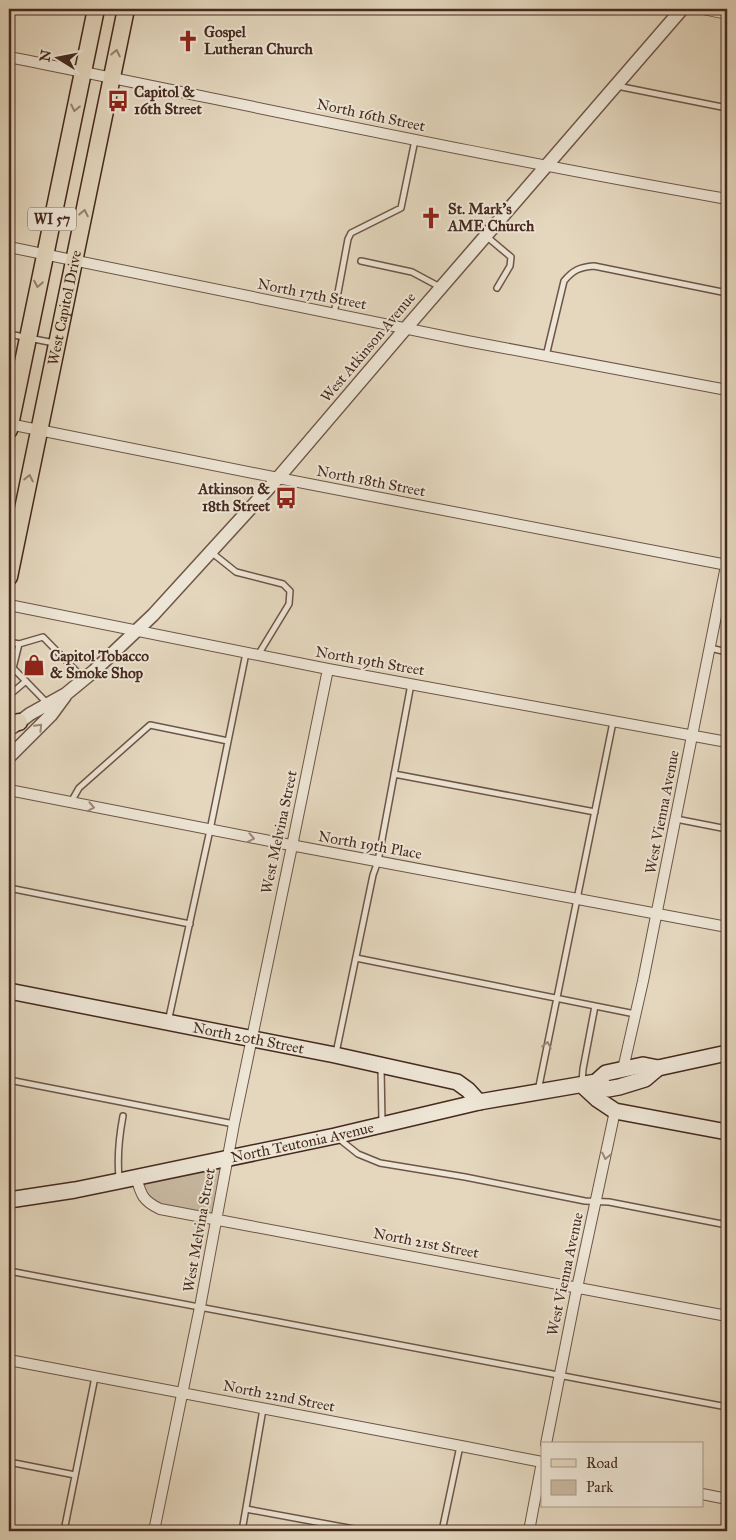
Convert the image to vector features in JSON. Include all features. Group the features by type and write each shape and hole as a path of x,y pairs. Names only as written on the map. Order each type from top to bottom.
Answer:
{"main road":[{"name":"West Capitol Drive","path":"9,426 96,9"},
{"name":"West Capitol Drive","path":"9,577 15,511 39,430 126,9"},
{"name":"North 20th Street","path":"9,991 335,1055 457,1082 479,1102"},
{"name":"North Teutonia Avenue","path":"589,1084 606,1073 623,1069 643,1065 658,1068 727,1053"},
{"name":"North Teutonia Avenue","path":"9,1200 119,1181 334,1136 479,1102 589,1084 608,1089 619,1087 645,1079 658,1068"},
{"path":"589,1084 597,1099 615,1111 727,1132"}],"street":[{"name":"West Atkinson Avenue","path":"12,726 66,694 84,679 137,631 211,552 278,478 682,9"},
{"path":"703,9 727,14"},
{"name":"North 16th Street","path":"9,57 415,140 727,199"},
{"name":"North 17th Street","path":"9,247 334,314 727,390"},
{"name":"North 18th Street","path":"9,426 39,430 727,564"},
{"name":"West Vienna Avenue","path":"623,1069 643,982 727,564"},
{"name":"North 19th Street","path":"9,605 328,669 727,742"},
{"name":"West Melvina Street","path":"154,1531 200,1308 227,1158 328,669"},
{"name":"West Atkinson Avenue","path":"9,757 46,720 66,694"},
{"name":"North 19th Place","path":"9,790 292,846 727,926"},
{"name":"West Vienna Avenue","path":"546,1442 615,1111"},
{"name":"North 21st Street","path":"136,1177 142,1196 150,1204 160,1209 727,1316"},
{"name":"North 22nd Street","path":"9,1360 541,1462"},
{"path":"529,1531 541,1467"},
{"path":"704,1494 727,1499"}],"lane":[{"path":"615,86 727,108"},
{"path":"334,314 348,239 351,233 401,208 415,140"},
{"path":"486,236 511,258 510,266 497,288"},
{"path":"361,262 412,272 440,288"},
{"path":"546,356 564,281 572,272 579,269 594,266 727,293"},
{"path":"9,334 57,344"},
{"path":"211,552 236,572 283,584 290,592 289,604 258,655"},
{"path":"9,642 19,644 43,637 84,679"},
{"path":"19,644 13,668 48,704"},
{"path":"710,648 727,652"},
{"path":"168,1022 246,653"},
{"path":"9,692 13,692 26,681"},
{"path":"335,1055 372,875 378,861 411,684"},
{"path":"538,1092 613,721"},
{"path":"70,803 79,788 150,725 228,741"},
{"path":"394,774 595,812"},
{"path":"676,820 727,829"},
{"path":"9,888 190,924"},
{"path":"356,958 635,1014"},
{"path":"589,1084 583,1069 595,1006"},
{"path":"381,1065 382,1125"},
{"path":"9,1080 234,1124"},
{"path":"119,1181 118,1143 123,1116"},
{"path":"334,1136 358,1154 380,1162 585,1201 610,1202 727,1225"},
{"path":"9,1271 727,1407"},
{"path":"64,1531 95,1376"},
{"path":"242,1531 264,1408"},
{"path":"442,1531 460,1446"},
{"path":"9,1462 75,1475"},
{"path":"246,1509 366,1531"}],"green space":[{"path":"227,1158 217,1219 150,1204 136,1177"}],"place":[{"name":"Gospel Lutheran Church","path":"188,41"},
{"name":"Capitol & 16th Street","path":"118,101"},
{"name":"St. Mark's AME Church","path":"431,218"},
{"name":"Atkinson & 18th Street","path":"286,498"},
{"name":"Capitol Tobacco & Smoke Shop","path":"34,665"}]}
